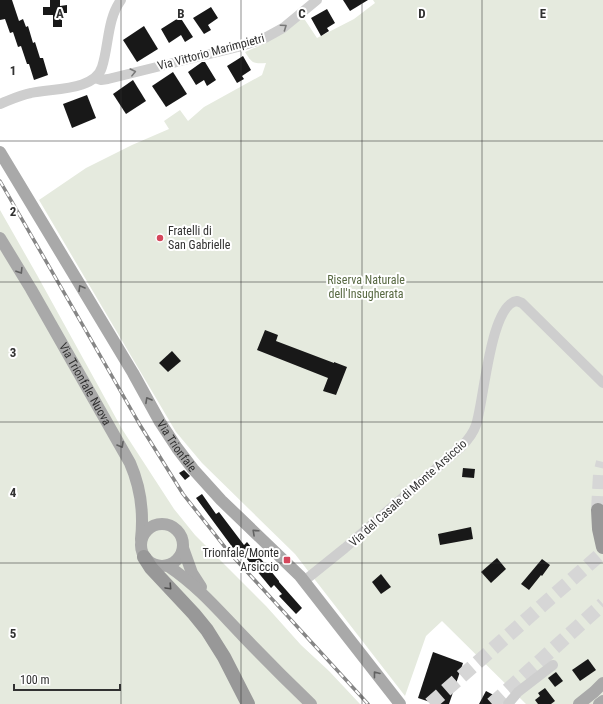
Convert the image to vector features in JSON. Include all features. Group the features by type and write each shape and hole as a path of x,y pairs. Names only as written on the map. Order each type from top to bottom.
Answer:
{"highway":[{"path":"598,510 599,529 603,545"},
{"path":"144,557 151,568 207,630 228,664 248,704"}],"main road":[{"name":"Via Trionfale","path":"0,152 133,373 160,422 177,448 221,500 304,580 400,704"},
{"name":"Via Trionfale Nuova","path":"0,238 31,289 130,463 141,494 141,538"},
{"path":"183,548 178,559 168,566 154,566 144,557 140,545 141,538 148,528 158,524 166,524 175,529 179,533 182,540 183,548 192,572 207,596"},
{"path":"168,566 207,596 265,658 311,704"},
{"path":"579,704 603,683"},
{"path":"599,704 603,701"}],"street":[{"path":"0,104 23,95 82,85 95,78 102,68 112,19 121,0"},
{"name":"Via Vittorio Marimpietri","path":"95,78 106,79 238,47 263,39 282,28 317,0"},
{"name":"Via del Casale di Monte Arsiccio","path":"304,580 349,545 469,439 477,421 486,366 491,348 502,314 510,303 517,301 522,303 603,383"},
{"path":"508,704 518,692 553,666"}],"green space":[{"name":"Riserva Naturale dell'Insugherata","path":"373,0 603,0 603,704 526,704 442,621 426,636 405,696 295,554 202,463 176,432 39,200 86,168 132,145 169,129 164,121 180,110 188,121 204,107 262,75 266,63 253,62 245,52 266,43 303,17 317,38 354,19 375,3"},
{"path":"0,210 122,429 174,509 195,535 266,606 301,645 329,671 360,704 0,704"}],"building":[{"path":"0,0 12,0 19,21 23,19 26,27 28,26 33,43 35,42 40,58 43,58 48,75 34,80 21,46 18,47 13,32 10,33 5,19 0,20"},
{"path":"50,0 60,0 60,6 67,5 67,13 62,13 62,27 53,27 53,15 43,15 43,7 50,7"},
{"path":"343,0 368,0 350,11"},
{"path":"211,7 218,18 208,25 211,30 204,34 193,18"},
{"path":"327,9 335,23 327,28 329,31 321,36 311,18"},
{"path":"180,17 193,37 185,42 181,35 169,43 161,29"},
{"path":"144,26 158,49 137,62 123,40"},
{"path":"243,56 251,70 242,76 244,79 237,83 227,66"},
{"path":"202,62 205,62 216,80 207,86 204,80 196,85 188,72"},
{"path":"173,72 187,94 166,107 152,86"},
{"path":"133,80 146,101 126,114 113,94"},
{"path":"87,95 96,118 72,128 63,104"},
{"path":"265,330 278,335 276,341 347,367 336,395 323,391 328,378 257,350"},
{"path":"172,351 181,361 168,372 159,363"},
{"path":"463,468 475,469 474,478 462,477"},
{"path":"184,470 190,476 185,480 179,473"},
{"path":"202,494 216,514 219,512 244,545 247,542 302,608 296,614 279,596 282,594 274,585 271,588 236,546 233,548 196,498"},
{"path":"471,527 473,539 440,545 438,534"},
{"path":"497,558 506,569 491,583 481,572"},
{"path":"542,559 550,565 529,590 521,584"},
{"path":"381,574 391,587 381,594 372,582"},
{"path":"433,652 463,663 449,704 436,704 418,698"},
{"path":"588,659 596,670 580,681 572,670"},
{"path":"556,672 563,681 555,687 548,678"},
{"path":"545,688 555,701 551,704 538,704 535,700 540,696 538,693"},
{"path":"486,691 503,700 502,704 479,704"}],"tunnel":[{"path":"598,510 600,474 603,462"},
{"path":"430,704 603,552"},
{"path":"492,704 603,604"}],"railway":[{"path":"0,181 140,425 183,494 228,551 368,704"}],"place":[{"name":"Fratelli di San Gabrielle","path":"160,238"},
{"name":"Trionfale/Monte Arsiccio","path":"287,560"}]}
